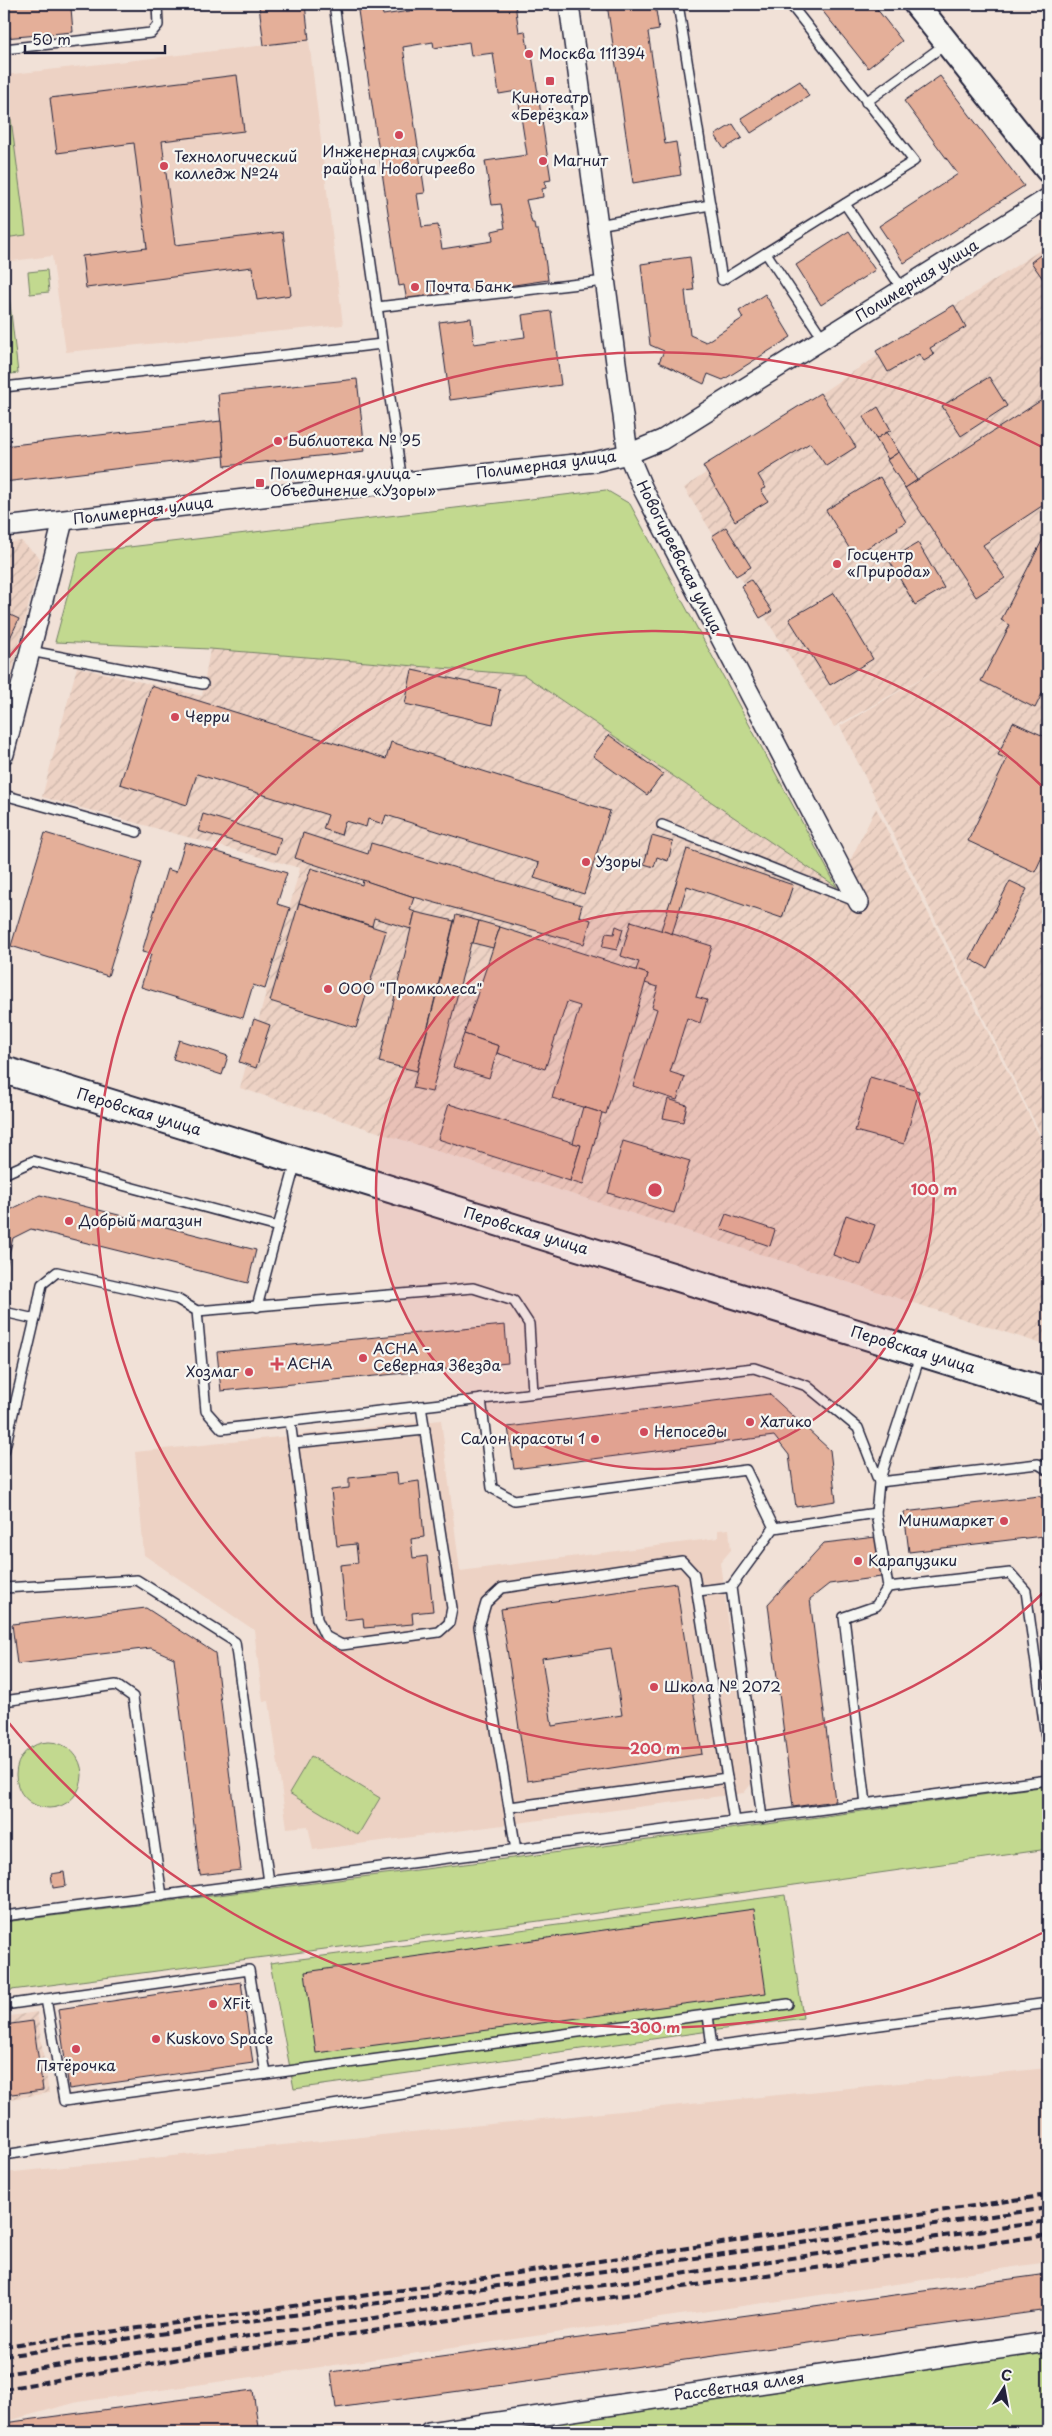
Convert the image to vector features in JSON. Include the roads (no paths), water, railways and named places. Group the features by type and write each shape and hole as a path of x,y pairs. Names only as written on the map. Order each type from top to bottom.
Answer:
{"main road":[{"name":"Перовская улица","path":"4,1070 1048,1392"}],"street":[{"name":"Новогиреевская улица","path":"569,4 628,454 648,498 859,903"},
{"path":"916,4 1048,170"},
{"name":"Полимерная улица","path":"4,527 594,462 628,454 662,440 1048,198"},
{"path":"4,754 63,521"},
{"name":"Рассветная аллея","path":"429,2432 1048,2342"}],"lane":[{"path":"4,49 151,33 158,25 157,4"},
{"path":"334,4 402,482"},
{"path":"678,4 722,280 914,161 790,4"},
{"path":"866,102 947,43"},
{"path":"846,204 903,290"},
{"path":"598,225 710,206"},
{"path":"766,253 824,340"},
{"path":"377,308 605,281"},
{"path":"4,387 382,344"},
{"path":"30,651 203,684"},
{"path":"4,703 20,690"},
{"path":"4,795 137,832"},
{"path":"662,825 859,903"},
{"path":"4,1174 33,1161 278,1227"},
{"path":"257,1306 297,1161"},
{"path":"4,1452 42,1284 57,1272 177,1299 197,1311 473,1288 514,1301 529,1324 533,1393"},
{"path":"197,1311 206,1411 222,1429 754,1368 808,1386 858,1428 879,1482"},
{"path":"4,1312 35,1319"},
{"path":"866,1804 844,1617 876,1606 888,1587 876,1513 879,1482 921,1353"},
{"path":"481,1399 492,1488 514,1500 746,1470 774,1528"},
{"path":"290,1421 317,1619 325,1636 342,1645 439,1632 449,1623 452,1608 421,1406"},
{"path":"293,1443 425,1430"},
{"path":"879,1482 1038,1464 1048,1470"},
{"path":"762,1818 731,1586 774,1528 876,1513"},
{"path":"516,1850 479,1627 486,1603 502,1588 682,1561 694,1574 698,1591 734,1821"},
{"path":"888,1587 1010,1573 1026,1591 1048,1752"},
{"path":"4,1588 138,1580 235,1642 270,1882"},
{"path":"698,1591 731,1586"},
{"path":"4,1701 116,1685 133,1697 162,1896"},
{"path":"510,1807 727,1778"},
{"path":"4,1916 1048,1780"},
{"path":"4,2005 249,1970 266,2074"},
{"path":"46,1999 64,2101 788,2004"},
{"path":"4,2155 712,2047 1048,2002"},
{"path":"708,2015 712,2047"}],"railway":[{"path":"4,2346 191,2321 1048,2195"},
{"path":"4,2356 1048,2208"},
{"path":"4,2374 194,2344 1048,2221"},
{"path":"4,2389 197,2356 1048,2235"}],"place":[{"name":"Москва 111394","path":"529,54"},
{"name":"Кинотеатр «Берёзка»","path":"550,81"},
{"name":"Инженерная служба района Новогиреево","path":"399,135"},
{"name":"Магнит","path":"543,161"},
{"name":"Технологический колледж №24","path":"164,166"},
{"name":"Почта Банк","path":"415,287"},
{"name":"Библиотека № 95","path":"278,441"},
{"name":"Полимерная улица - Объединение «Узоры»","path":"260,483"},
{"name":"Госцентр «Природа»","path":"837,564"},
{"name":"Черри","path":"175,717"},
{"name":"Узоры","path":"586,862"},
{"name":"ООО \"Промколеса\"","path":"328,989"},
{"name":"Добрый магазин","path":"69,1221"},
{"name":"АСНА - Северная Звезда","path":"363,1358"},
{"name":"АСНА","path":"277,1364"},
{"name":"Хозмаг","path":"249,1372"},
{"name":"Хатико","path":"750,1422"},
{"name":"Непоседы","path":"644,1432"},
{"name":"Салон красоты 1","path":"595,1439"},
{"name":"Минимаркет","path":"1004,1521"},
{"name":"Карапузики","path":"858,1561"},
{"name":"Школа № 2072","path":"654,1687"},
{"name":"XFit","path":"213,2004"},
{"name":"Kuskovo Space","path":"156,2039"},
{"name":"Пятёрочка","path":"76,2049"}]}
